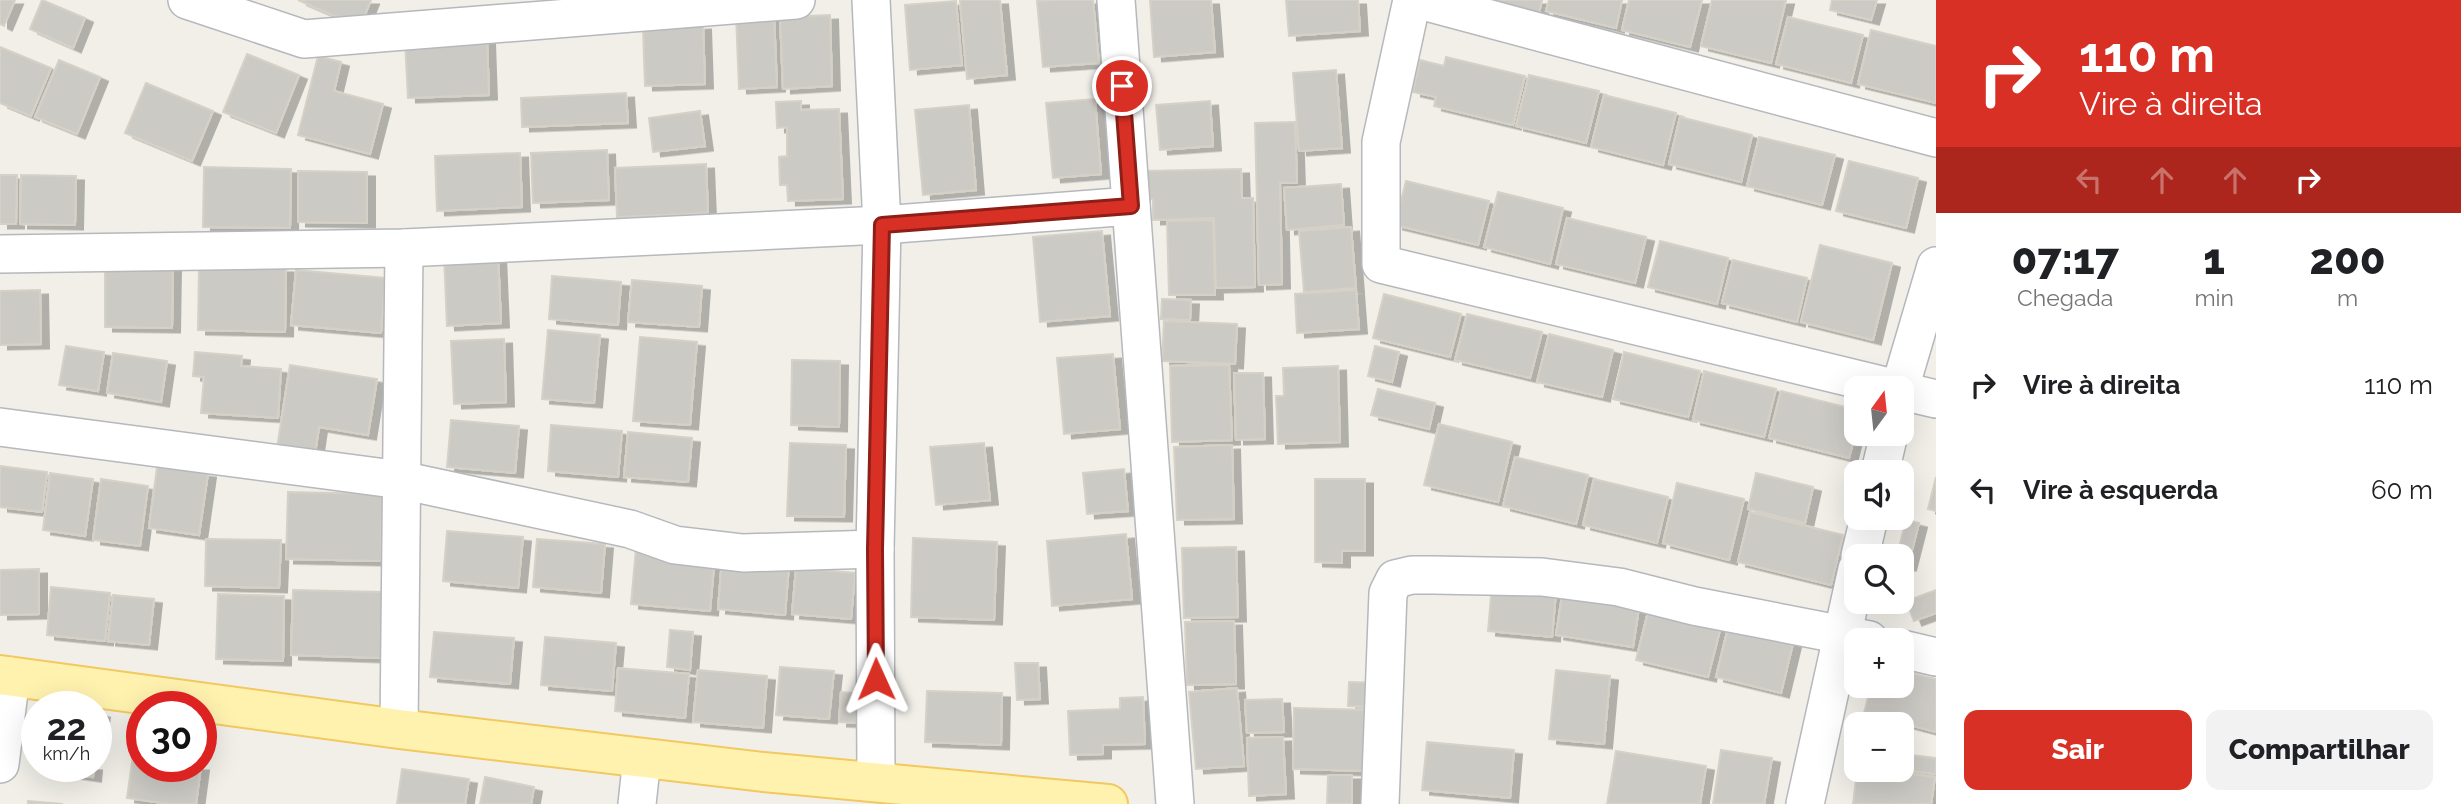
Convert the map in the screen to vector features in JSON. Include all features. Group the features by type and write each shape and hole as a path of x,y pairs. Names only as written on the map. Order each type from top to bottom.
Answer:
{"main road":[{"path":"6,676 399,729 642,758 1108,804"}],"street":[{"path":"187,0 304,39 796,0"},
{"path":"871,0 882,225 875,549 876,782"},
{"path":"1116,0 1175,804"},
{"path":"1412,0 1381,142 1381,264 1844,376"},
{"path":"1419,0 1936,138"},
{"path":"0,254 404,248 882,225 1131,206"},
{"path":"399,729 404,248"},
{"path":"1905,376 1936,266"},
{"path":"1914,393 1936,399"},
{"path":"0,427 401,480 619,527 675,545 743,553 875,549"},
{"path":"1380,804 1388,593 1395,579 1412,575 1542,577 1619,587 1694,606 1844,635"},
{"path":"1914,652 1936,657"},
{"path":"1805,804 1844,674"},
{"path":"0,764 6,676"},
{"path":"637,804 642,758"}],"building":[{"path":"0,0 15,0 4,26 0,24"},
{"path":"42,0 85,18 73,48 30,29"},
{"path":"298,0 371,0 360,27"},
{"path":"960,0 1000,0 1007,75 967,79"},
{"path":"1093,0 1099,63 1043,67 1037,1"},
{"path":"1150,0 1211,0 1215,52 1154,57"},
{"path":"1286,0 1358,0 1360,31 1289,36"},
{"path":"1487,0 1542,0 1539,13"},
{"path":"1549,0 1622,0 1616,28 1546,11"},
{"path":"1629,0 1702,0 1690,47 1622,30"},
{"path":"1712,0 1786,0 1771,63 1701,46"},
{"path":"1832,0 1877,0 1871,20 1830,10"},
{"path":"956,1 962,65 910,70 905,5"},
{"path":"774,14 777,87 739,89 736,15"},
{"path":"830,15 832,86 783,89 780,17"},
{"path":"1788,17 1863,35 1851,83 1776,64"},
{"path":"703,25 705,84 645,86 643,28"},
{"path":"1871,30 1936,46 1936,103 1858,84"},
{"path":"487,39 489,95 408,98 405,42"},
{"path":"0,47 51,68 31,116 0,103"},
{"path":"247,54 299,75 276,133 223,112"},
{"path":"318,56 341,62 334,91 383,104 370,154 298,135"},
{"path":"1446,57 1525,76 1513,125 1434,106 1436,97 1413,92 1420,60 1444,66"},
{"path":"59,60 100,77 77,134 35,117"},
{"path":"1336,70 1342,148 1299,151 1293,73"},
{"path":"1529,75 1599,91 1586,143 1516,126"},
{"path":"146,83 213,111 192,161 125,133"},
{"path":"626,93 628,123 522,127 521,98"},
{"path":"1604,95 1676,113 1663,165 1591,147"},
{"path":"1095,99 1101,174 1053,178 1046,103"},
{"path":"801,101 801,110 839,109 843,199 788,201 787,185 780,185 779,157 787,156 787,127 777,128 776,102"},
{"path":"1210,101 1213,146 1160,150 1156,105"},
{"path":"969,105 976,190 923,195 915,110"},
{"path":"700,111 705,146 653,152 649,118"},
{"path":"1680,117 1752,135 1741,182 1669,164"},
{"path":"1295,122 1297,183 1280,183 1282,284 1259,285 1255,123"},
{"path":"1759,137 1835,155 1822,205 1747,186"},
{"path":"607,150 609,200 533,203 531,153"},
{"path":"520,153 522,207 437,211 435,156"},
{"path":"1849,161 1918,178 1906,228 1836,211"},
{"path":"706,164 708,213 617,217 615,168"},
{"path":"204,167 291,169 290,228 203,227"},
{"path":"1241,169 1242,198 1253,198 1255,287 1216,288 1214,218 1153,220 1153,199 1146,199 1145,171"},
{"path":"298,171 367,172 367,223 298,222"},
{"path":"0,175 17,175 16,224 0,224"},
{"path":"21,175 76,176 75,225 20,224"},
{"path":"1406,181 1489,201 1478,245 1395,225"},
{"path":"1341,184 1344,225 1287,230 1284,188"},
{"path":"1498,192 1563,208 1550,264 1484,247"},
{"path":"1567,218 1646,237 1635,283 1556,264"},
{"path":"1213,220 1215,295 1169,295 1167,221"},
{"path":"1351,227 1356,288 1304,292 1299,231"},
{"path":"1102,231 1110,316 1040,322 1033,237"},
{"path":"1660,241 1728,258 1717,304 1648,287"},
{"path":"1820,245 1892,263 1873,340 1801,322"},
{"path":"498,254 501,323 447,326 444,255"},
{"path":"1733,260 1807,278 1797,322 1722,303"},
{"path":"105,264 173,265 172,328 105,327"},
{"path":"199,266 286,268 285,332 198,330"},
{"path":"296,270 385,278 381,333 291,325"},
{"path":"552,276 621,282 618,325 549,319"},
{"path":"632,280 702,286 699,327 628,322"},
{"path":"40,290 41,344 0,345 0,291"},
{"path":"1356,290 1359,329 1297,333 1295,294"},
{"path":"1384,294 1461,314 1450,357 1373,338"},
{"path":"1162,299 1191,300 1190,320 1161,319"},
{"path":"1467,314 1542,332 1530,378 1455,360"},
{"path":"1164,321 1237,324 1235,364 1162,361"},
{"path":"548,330 600,335 594,403 542,399"},
{"path":"1549,334 1613,350 1602,397 1537,382"},
{"path":"640,337 697,342 690,425 633,421"},
{"path":"504,339 506,402 454,404 451,341"},
{"path":"66,346 104,352 98,391 59,385"},
{"path":"1375,346 1399,352 1392,382 1368,376"},
{"path":"195,352 242,356 241,366 281,369 278,418 201,413 204,377 193,376"},
{"path":"1624,352 1700,371 1688,417 1613,399"},
{"path":"113,353 167,361 161,402 107,393"},
{"path":"1113,354 1120,429 1064,434 1057,358"},
{"path":"792,360 840,361 839,427 791,425"},
{"path":"290,365 377,379 368,435 319,427 315,454 277,448"},
{"path":"1229,365 1232,440 1172,442 1170,366"},
{"path":"1338,366 1340,442 1278,444 1276,396 1284,396 1283,368"},
{"path":"1704,371 1776,389 1764,437 1693,420"},
{"path":"1234,373 1263,373 1265,439 1236,440"},
{"path":"1378,389 1435,403 1429,429 1371,415"},
{"path":"1781,391 1844,407 1844,446 1852,446 1849,458 1769,438"},
{"path":"451,420 519,426 515,473 447,467"},
{"path":"1439,424 1512,442 1498,502 1424,485"},
{"path":"551,425 622,431 618,477 548,471"},
{"path":"628,432 692,438 688,482 624,477"},
{"path":"790,443 846,445 844,517 787,516"},
{"path":"984,443 990,500 936,505 930,447"},
{"path":"1232,445 1234,519 1177,520 1174,447"},
{"path":"1515,457 1588,475 1576,524 1503,506"},
{"path":"0,466 47,472 42,512 0,507"},
{"path":"157,467 208,473 199,535 149,528"},
{"path":"1124,469 1128,511 1087,514 1083,473"},
{"path":"50,473 93,479 85,536 43,530"},
{"path":"1756,473 1813,487 1805,523 1748,509"},
{"path":"1936,477 1936,511 1928,509"},
{"path":"101,479 148,486 140,546 93,540"},
{"path":"1315,479 1365,479 1365,551 1342,551 1342,563 1315,562"},
{"path":"1594,479 1668,497 1657,543 1583,525"},
{"path":"1677,483 1744,499 1729,560 1663,543"},
{"path":"288,492 382,494 381,561 286,559"},
{"path":"1750,512 1843,535 1831,585 1738,562"},
{"path":"1914,522 1919,523 1914,544 1900,544 1904,530 1914,530"},
{"path":"447,531 523,537 518,588 443,581"},
{"path":"1126,534 1132,599 1052,606 1047,541"},
{"path":"913,538 997,542 994,620 911,617"},
{"path":"206,539 281,540 279,588 205,586"},
{"path":"537,539 605,544 601,593 533,587"},
{"path":"1236,547 1238,617 1184,618 1182,548"},
{"path":"636,548 715,555 710,611 631,604"},
{"path":"722,559 789,565 785,615 718,609"},
{"path":"796,568 855,573 851,619 792,614"},
{"path":"39,569 39,614 0,615 0,570"},
{"path":"1492,585 1556,592 1552,637 1488,631"},
{"path":"51,587 110,593 105,641 47,635"},
{"path":"1563,589 1640,601 1633,647 1556,635"},
{"path":"293,590 382,592 381,658 291,655"},
{"path":"1936,590 1936,613 1914,621 1911,614 1914,614 1914,598"},
{"path":"218,594 284,596 283,661 216,659"},
{"path":"113,595 154,599 149,645 108,641"},
{"path":"1649,608 1721,626 1708,677 1636,660"},
{"path":"1234,621 1236,684 1187,685 1185,622"},
{"path":"1728,628 1793,643 1781,693 1716,677"},
{"path":"670,630 693,632 690,670 667,667"},
{"path":"434,632 514,638 510,684 430,677"},
{"path":"545,637 616,643 612,691 541,685"},
{"path":"1015,663 1038,663 1040,699 1017,700"},
{"path":"780,667 834,671 829,719 776,715"},
{"path":"618,668 689,674 685,718 615,711"},
{"path":"698,670 767,676 763,728 693,722"},
{"path":"1556,670 1610,676 1604,744 1549,739"},
{"path":"1914,674 1936,679 1936,732 1914,726 1914,712 1864,712 1868,698 1914,698"},
{"path":"1349,682 1382,683 1381,707 1348,706"},
{"path":"1237,688 1244,766 1196,769 1189,692"},
{"path":"927,691 1002,693 1001,745 925,742"},
{"path":"841,692 862,694 859,723 839,722"},
{"path":"1143,697 1145,744 1103,745 1103,754 1070,755 1068,711 1120,709 1120,698"},
{"path":"1282,699 1284,732 1247,733 1245,700"},
{"path":"1294,708 1369,710 1367,771 1293,769"},
{"path":"1283,737 1286,794 1249,796 1247,738"},
{"path":"1427,742 1514,750 1510,798 1422,790"},
{"path":"1721,750 1772,758 1764,804 1713,804"},
{"path":"1616,751 1706,766 1700,804 1607,804"},
{"path":"1914,755 1936,758 1936,774 1914,771"},
{"path":"402,769 469,779 465,804 397,804"},
{"path":"1914,774 1935,777 1931,804 1853,804 1856,782 1914,782"},
{"path":"1328,775 1352,775 1352,804 1327,804"},
{"path":"485,777 534,787 531,804 480,804"},
{"path":"129,782 199,782 196,804 170,804 127,798"},
{"path":"28,801 63,804 28,804"}],"route":[{"path":"876,679 875,549 882,225 1131,206 1122,86"}]}
